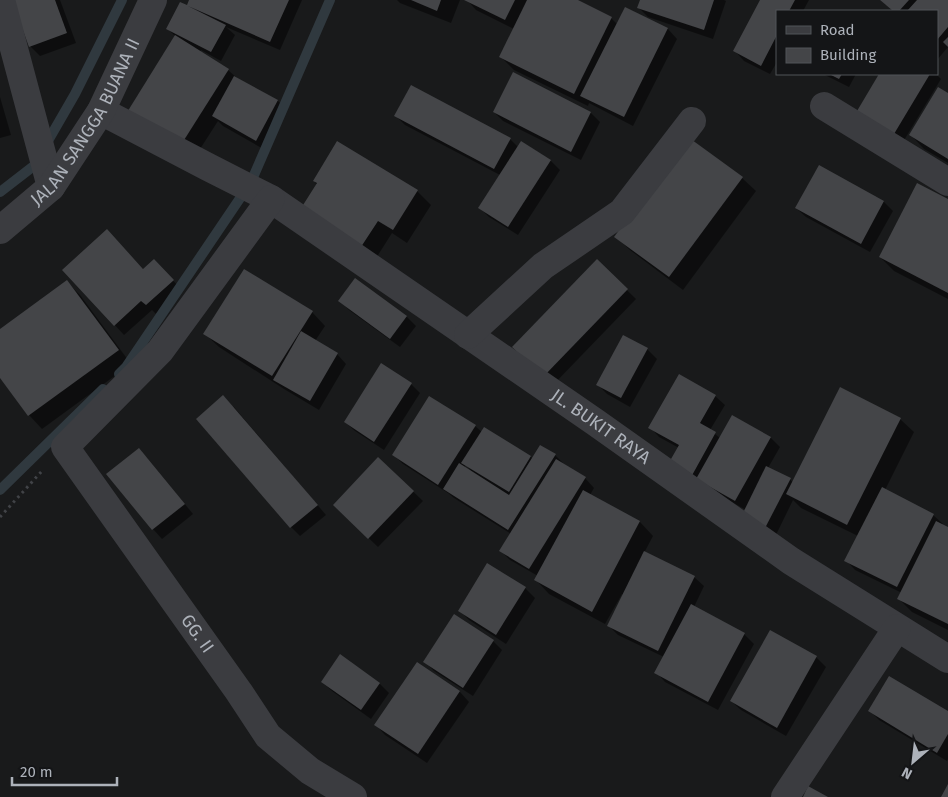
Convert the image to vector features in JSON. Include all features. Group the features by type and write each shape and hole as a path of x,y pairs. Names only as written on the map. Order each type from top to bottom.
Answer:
{"street":[{"path":"1,0 51,187"},
{"name":"JALAN SANGGA BUANA II","path":"0,230 51,187 101,111 153,0"},
{"path":"824,106 948,182"},
{"name":"JL. BUKIT RAYA","path":"101,111 264,195 595,422 790,561 948,660"},
{"path":"468,335 544,266 622,212 692,121"},
{"path":"65,447 160,351 264,195"},
{"name":"GG. II","path":"65,447 268,736 310,771 353,797"},
{"path":"785,797 897,628"}],"path":[{"path":"0,516 65,447"}],"building":[{"path":"12,0 55,0 67,33 29,47"},
{"path":"189,0 289,0 270,42 188,6 226,25 211,52 166,29 180,2 187,5"},
{"path":"411,0 441,0 437,11"},
{"path":"464,0 515,0 505,20"},
{"path":"527,0 578,0 612,17 574,94 499,57"},
{"path":"640,0 714,0 704,30 637,8"},
{"path":"760,0 795,0 790,10 776,10 776,37 761,66 733,51"},
{"path":"880,0 909,0 900,10 892,10"},
{"path":"917,0 948,0 948,27 938,39 938,10 908,10"},
{"path":"625,7 668,28 624,117 580,96"},
{"path":"175,35 229,69 179,148 126,114"},
{"path":"948,37 948,47 943,42"},
{"path":"513,72 591,112 571,152 493,112"},
{"path":"831,75 841,75 839,79"},
{"path":"878,75 929,75 894,134 857,111"},
{"path":"234,76 278,100 256,141 212,116"},
{"path":"411,85 511,138 494,169 394,116"},
{"path":"938,87 948,93 948,159 909,135"},
{"path":"688,137 743,177 669,277 614,237"},
{"path":"337,141 418,190 393,230 378,221 359,250 298,213 317,183 313,181"},
{"path":"521,141 551,160 508,227 478,208"},
{"path":"819,165 884,201 861,244 795,208"},
{"path":"917,183 948,199 948,293 879,257"},
{"path":"107,229 143,269 154,259 174,280 146,305 141,301 114,326 62,270"},
{"path":"597,259 628,289 543,377 512,347"},
{"path":"244,269 313,311 272,376 203,334"},
{"path":"355,278 407,316 390,339 338,301"},
{"path":"67,280 119,350 28,416 0,378 0,329"},
{"path":"301,331 338,353 310,401 273,380"},
{"path":"623,335 648,348 621,398 596,385"},
{"path":"381,363 412,383 374,442 344,422"},
{"path":"679,374 716,395 700,423 716,432 690,479 667,466 679,445 648,428"},
{"path":"840,387 901,418 847,525 786,494"},
{"path":"223,395 318,505 290,528 196,419"},
{"path":"429,396 476,425 438,485 392,455"},
{"path":"732,415 771,437 735,501 696,479"},
{"path":"484,427 531,456 509,492 461,463"},
{"path":"540,445 556,454 508,530 443,489 459,463 509,495"},
{"path":"139,448 185,504 152,530 106,474"},
{"path":"378,457 414,491 368,539 333,505"},
{"path":"556,459 586,477 529,569 499,551"},
{"path":"766,466 791,478 764,530 740,519"},
{"path":"882,487 934,514 897,587 844,561"},
{"path":"583,490 640,521 592,612 534,580"},
{"path":"936,521 948,527 948,624 897,599"},
{"path":"644,551 695,576 658,651 607,626"},
{"path":"487,563 526,587 496,635 458,611"},
{"path":"691,604 745,633 708,702 654,673"},
{"path":"454,614 494,640 463,688 423,662"},
{"path":"770,630 817,656 777,728 730,701"},
{"path":"340,654 380,683 361,710 321,682"},
{"path":"417,662 460,691 418,754 374,725"},
{"path":"889,676 948,711 948,734 937,753 868,711"},
{"path":"948,784 948,797 941,797"},
{"path":"808,786 828,797 803,797"}],"waterway":[{"path":"45,146 75,94 122,0"},
{"path":"119,374 126,367 251,182 330,0"},
{"path":"0,192 35,165 38,158"},
{"path":"0,490 103,389"}]}
